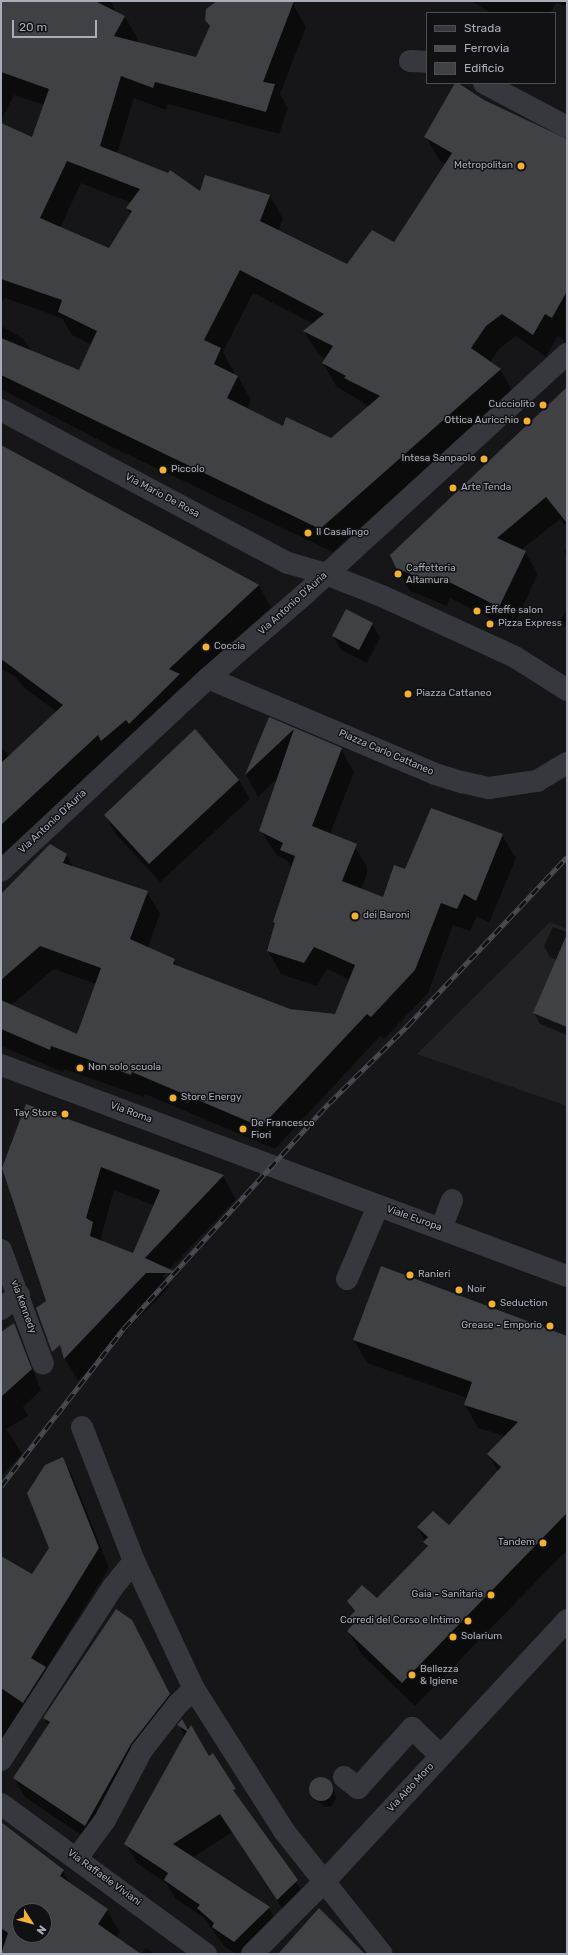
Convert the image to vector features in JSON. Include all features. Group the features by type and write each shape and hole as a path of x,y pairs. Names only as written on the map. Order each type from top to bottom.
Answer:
{"street":[{"path":"486,84 567,127"},
{"name":"Via Antonio D'Auria","path":"1,870 208,678 326,574 567,354"},
{"name":"Via Mario De Rosa","path":"1,410 288,563 326,574"},
{"path":"326,574 515,657 567,690"},
{"name":"Piazza Carlo Cattaneo","path":"208,678 435,774 462,782 489,788 537,781 567,763"},
{"name":"Via Roma","path":"1,1065 261,1162"},
{"name":"Viale Europa","path":"261,1162 567,1276"},
{"path":"441,1229 452,1200"},
{"path":"347,1279 378,1206"},
{"name":"via Kennedy","path":"1,1250 19,1295 43,1364"},
{"path":"1,1308 19,1295"},
{"path":"82,1427 134,1561 194,1688 284,1831 382,1954"},
{"path":"1,1760 113,1587 134,1561"},
{"name":"Via Aldo Moro","path":"252,1954 324,1883 567,1620"},
{"path":"77,1858 105,1820 142,1750 178,1704 194,1688"},
{"path":"344,1777 358,1788 383,1757 412,1728 441,1756"},
{"name":"Via Raffaele Viviani","path":"1,1804 77,1858 206,1954"}],"shaded area":[{"path":"550,922 567,929 567,1106 417,1054"}],"building":[{"path":"1,1 95,1 125,16 114,36 196,57 210,26 205,20 206,9 217,1 294,1 263,82 275,84 266,112 155,82 153,88 121,76 100,146 168,173 170,170 200,191 205,175 270,195 260,221 347,264 372,230 394,242 452,153 424,137 454,84 460,84 484,100 567,139 567,291 552,318 545,314 533,335 502,314 486,326 471,348 501,369 320,529 1,375 1,338 79,370 97,331 58,312 62,300 1,279 1,123 32,137 49,89 1,72","holes":["67,161 140,189 126,208 132,211 109,248 40,218","240,270 324,314 303,331 333,346 322,363 346,376 344,378 380,396 331,438 286,417 283,426 227,398 238,376 214,364 221,348 204,340"]},
{"path":"567,387 567,523 546,497 497,538 526,551 499,607 437,576 434,584 396,568 390,555"},
{"path":"1,445 259,585 169,669 180,674 129,724 126,720 101,741 98,735 1,825 1,763 63,705 1,659"},
{"path":"346,609 373,623 359,650 332,636"},
{"path":"269,717 342,748 312,826 357,844 342,881 383,897 394,865 405,869 431,808 503,834 476,901 464,894 457,909 441,903 415,970 371,1017 367,1014 261,1127 132,1072 131,1075 51,1046 50,1050 1,1029 1,1000 77,1034 101,968 40,946 1,980 1,894 50,844 67,854 63,863 148,891 130,939 175,959 173,964 290,1009 335,1014 355,965 314,947 304,963 267,951 275,923 273,922 295,856 280,850 283,843 259,831 294,729 245,775"},
{"path":"195,729 239,780 149,864 104,815"},
{"path":"567,934 567,1027 533,1013"},
{"path":"26,1104 224,1175 145,1258 178,1273 146,1273 64,1359 60,1345 52,1352 36,1308 46,1301 2,1168","holes":["101,1167 160,1190 133,1253 90,1236 93,1222 86,1218"]},
{"path":"381,1266 567,1336 567,1513 402,1683 347,1631 355,1622 349,1617 355,1611 347,1601 362,1585 377,1598 428,1546 423,1542 428,1537 417,1527 433,1511 449,1525 501,1467 487,1454 518,1422 464,1405 472,1382 353,1340"},
{"path":"14,1323 32,1369 1,1397 1,1332"},
{"path":"63,1457 99,1548 31,1658 46,1667 23,1703 1,1688 1,1556 32,1574 49,1548 27,1493 45,1465"},
{"path":"116,1609 132,1620 170,1694 131,1744 85,1826 13,1778 50,1722 43,1718"},
{"path":"182,1719 188,1730 191,1725 209,1756 213,1753 236,1789 233,1790 298,1880 277,1900 220,1814 173,1844 270,1907 234,1942 212,1927 214,1923 197,1908 200,1905 164,1880 168,1873 124,1844 187,1731 177,1725"},
{"path":"321,1777 329,1781 333,1789 329,1797 321,1801 313,1797 309,1789 313,1781"},
{"path":"1,1822 64,1870 60,1876 108,1909 98,1924 141,1954 1,1954 8,1933 1,1928"},
{"path":"319,1908 365,1954 278,1954"}],"railway":[{"path":"1,1486 124,1328 329,1103 408,1025 567,857"}],"place":[{"name":"Metropolitan","path":"521,166"},
{"name":"Cucciolito","path":"543,405"},
{"name":"Ottica Auricchio","path":"527,421"},
{"name":"Intesa Sanpaolo","path":"484,459"},
{"name":"Piccolo","path":"163,470"},
{"name":"Arte Tenda","path":"453,488"},
{"name":"Il Casalingo","path":"308,533"},
{"name":"Caffetteria Altamura","path":"398,574"},
{"name":"Effeffe salon","path":"477,611"},
{"name":"Pizza Express","path":"490,624"},
{"name":"Coccia","path":"206,647"},
{"name":"Piazza Cattaneo","path":"408,694"},
{"name":"dei Baroni","path":"355,916"},
{"name":"Non solo scuola","path":"80,1068"},
{"name":"Store Energy","path":"173,1098"},
{"name":"Tay Store","path":"65,1114"},
{"name":"De Francesco Fiori","path":"243,1129"},
{"name":"Ranieri","path":"410,1275"},
{"name":"Noir","path":"459,1290"},
{"name":"Seduction","path":"492,1304"},
{"name":"Grease - Emporio","path":"550,1326"},
{"name":"Tandem","path":"543,1543"},
{"name":"Gaia - Sanitaria","path":"491,1595"},
{"name":"Corredi del Corso e Intimo","path":"468,1621"},
{"name":"Solarium","path":"453,1637"},
{"name":"Bellezza & Igiene","path":"412,1675"}]}
